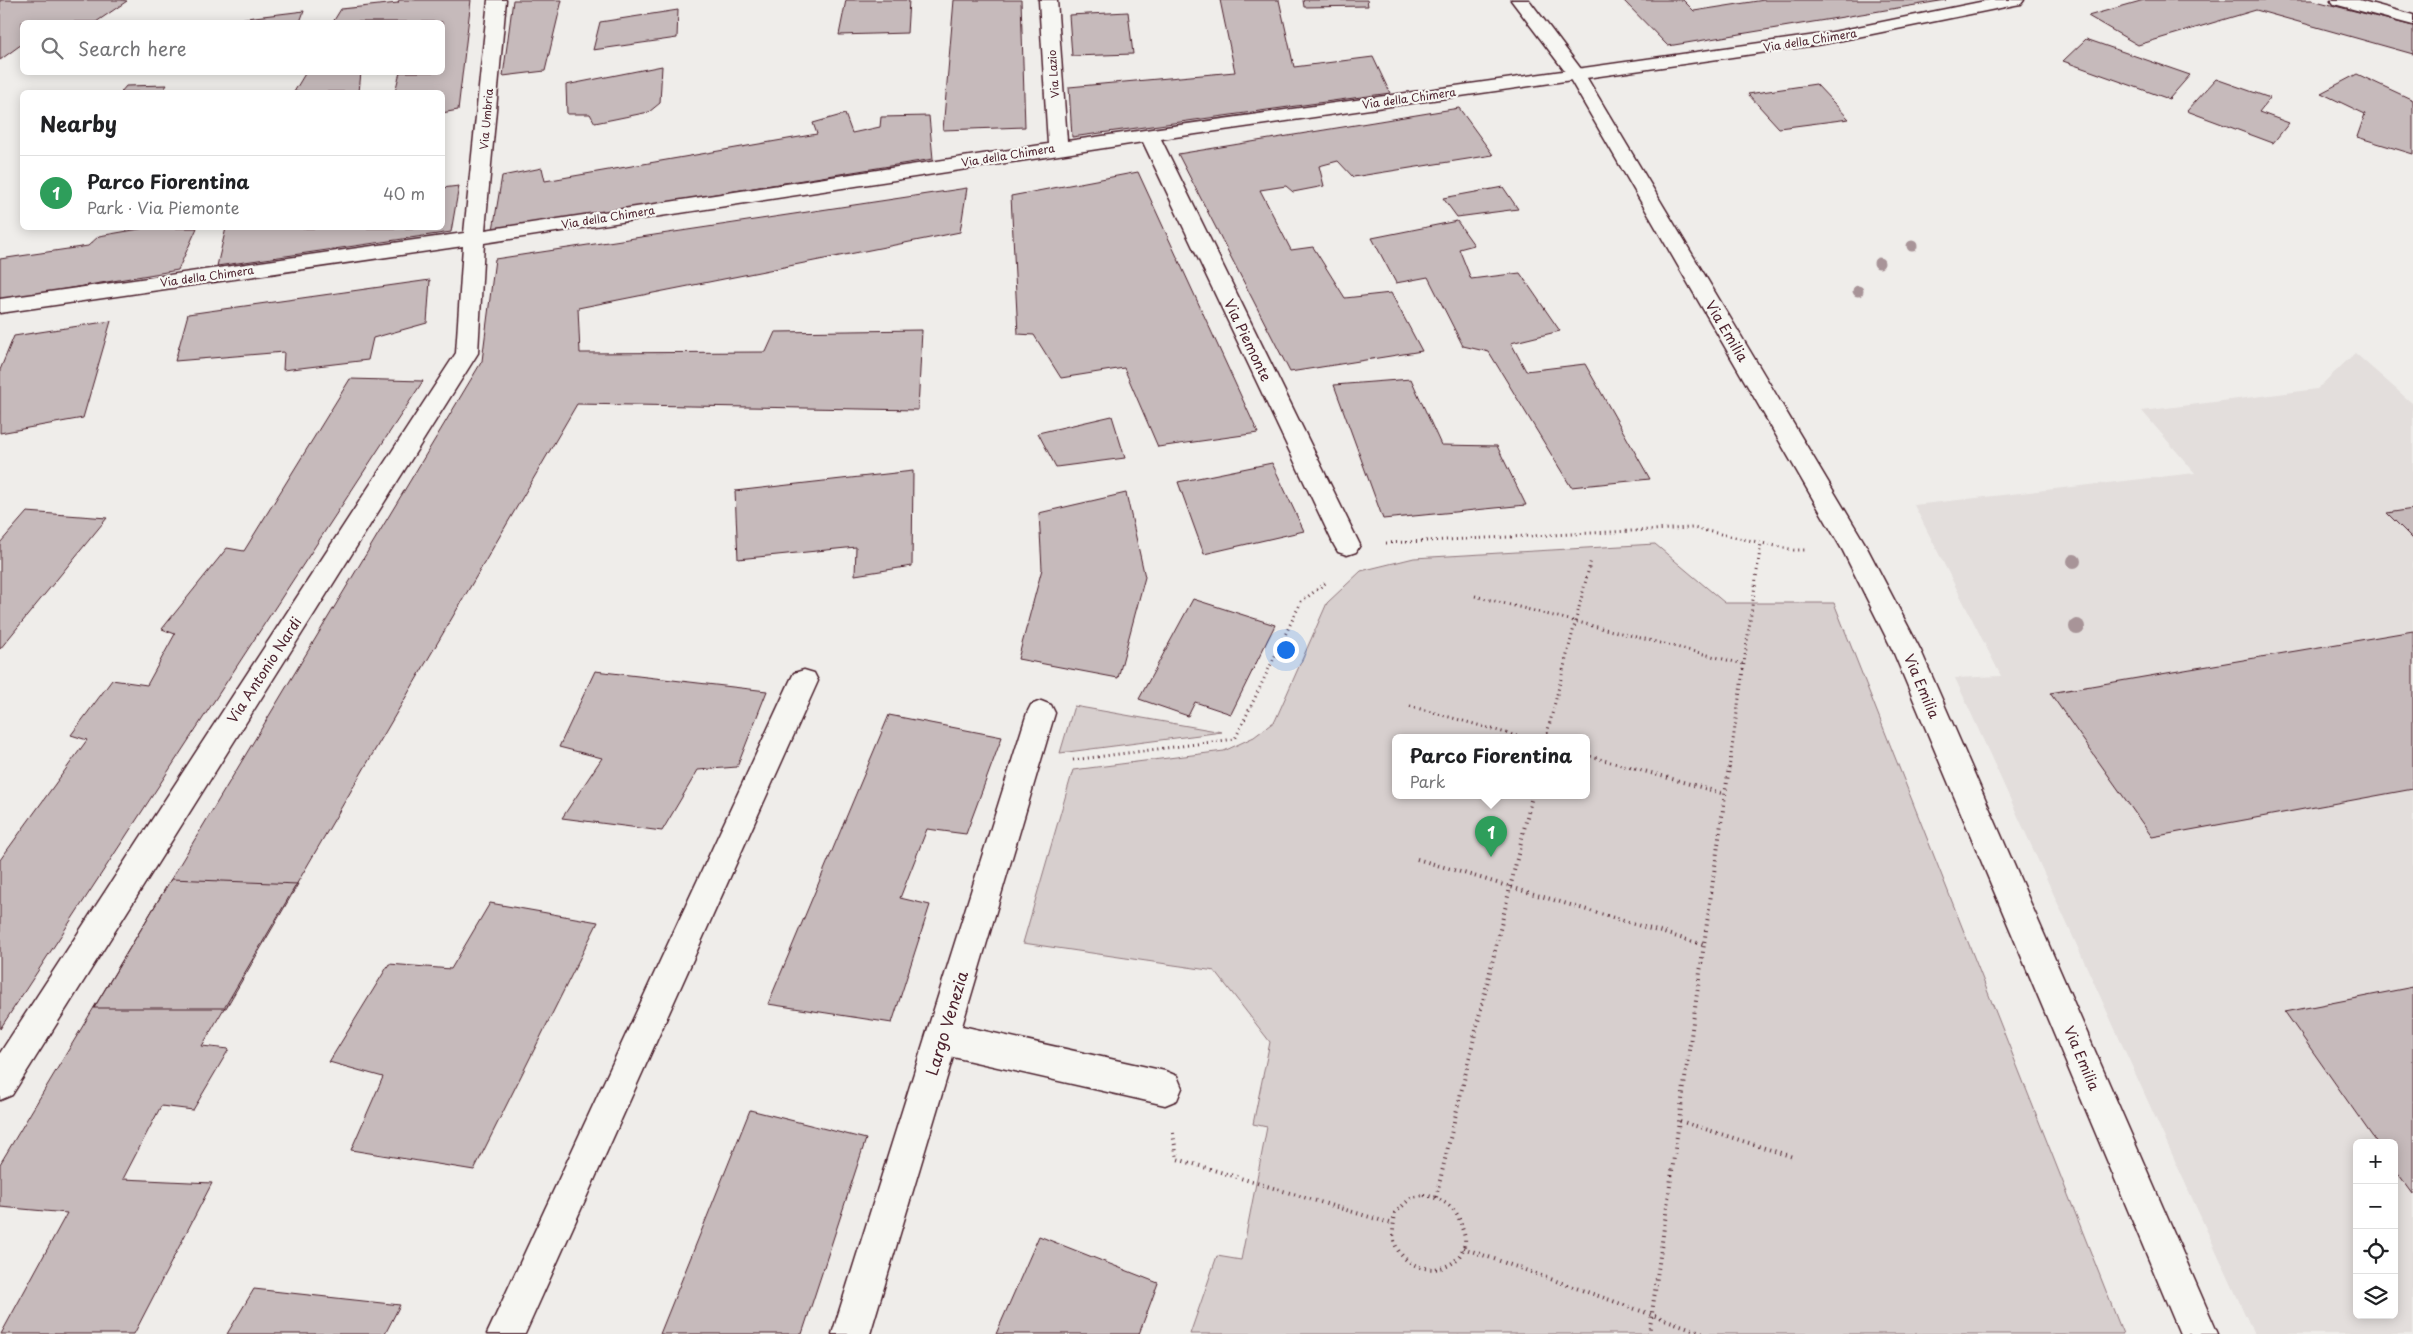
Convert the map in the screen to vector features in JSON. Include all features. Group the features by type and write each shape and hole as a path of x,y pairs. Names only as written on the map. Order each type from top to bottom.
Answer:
{"street":[{"name":"Via Umbria","path":"474,238 497,0"},
{"name":"Via Lazio","path":"1048,0 1058,148"},
{"name":"Via Emilia","path":"1520,0 1575,73 1855,548 1907,652 2199,1334"},
{"name":"Via della Chimera","path":"0,306 474,238 1058,148 1823,39 1971,4 2015,0"},
{"path":"2340,0 2413,20"},
{"name":"Via Piemonte","path":"1149,135 1347,545"},
{"name":"Via Antonio Nardi","path":"0,1084 467,353 474,238"},
{"path":"506,1334 804,681"},
{"name":"Largo Venezia","path":"851,1334 1041,713"},
{"path":"942,1038 1165,1088"}],"path":[{"path":"1376,544 1693,528 1794,550 1855,548"},
{"path":"1648,1334 1761,543"},
{"path":"1547,734 1591,560"},
{"path":"1025,766 1235,739 1301,602 1332,578"},
{"path":"1475,596 1744,664"},
{"path":"1410,706 1510,734"},
{"path":"1590,757 1725,794"},
{"path":"1436,1196 1531,799"},
{"path":"1418,859 1704,945"},
{"path":"1165,1088 1177,1159 1393,1224"},
{"path":"1680,1120 1793,1158"},
{"path":"1436,1196 1455,1211 1463,1229 1463,1248 1458,1259 1449,1266 1438,1270 1420,1269 1404,1260 1397,1249 1392,1237 1395,1213 1412,1197 1436,1196"},
{"path":"1463,1248 1706,1334"}],"shaded area":[{"path":"2355,353 2413,404 2413,1334 2254,1334 1955,678 2001,676 1914,505 2195,473 2142,411 2317,389"},
{"path":"1655,544 1725,603 1834,603 2123,1334 1190,1334 1217,1256 1241,1260 1267,1127 1253,1124 1270,1042 1215,971 1023,943 1073,770 1224,751 1254,737 1275,721 1327,603 1361,571 1414,558"},
{"path":"1074,706 1222,732 1060,753"}],"building":[{"path":"0,0 127,1 99,20 20,20 20,45 0,60"},
{"path":"399,0 471,0 458,110 445,112 445,90 396,90 399,75 445,75 445,20 334,20 341,9 398,3"},
{"path":"513,0 562,0 545,71 503,76"},
{"path":"846,0 909,0 907,33 839,35"},
{"path":"954,0 1021,0 1025,127 943,130"},
{"path":"1220,0 1279,0 1294,67 1373,57 1390,93 1072,137 1069,87 1235,72"},
{"path":"1303,0 1367,0 1368,6 1304,7"},
{"path":"1623,0 1683,0 1694,11 1764,0 1946,0 1668,46"},
{"path":"2144,0 2312,0 2413,26 2413,54 2256,10 2138,45 2088,16"},
{"path":"678,10 677,38 593,50 600,22"},
{"path":"304,11 301,20 230,20"},
{"path":"1128,12 1133,54 1072,56 1069,15"},
{"path":"2086,39 2190,75 2169,99 2063,61"},
{"path":"662,66 660,103 649,112 595,123 590,114 567,114 566,85"},
{"path":"2357,74 2413,100 2413,154 2357,137 2365,114 2321,93"},
{"path":"304,75 361,75 359,90 295,90"},
{"path":"2216,79 2270,98 2259,112 2289,123 2273,143 2187,111"},
{"path":"1816,84 1849,119 1779,128 1748,94"},
{"path":"167,85 163,90 123,90 126,86"},
{"path":"1459,108 1493,155 1353,177 1338,161 1319,166 1324,186 1293,192 1286,186 1260,190 1291,250 1313,247 1345,298 1391,293 1422,351 1290,372 1178,154"},
{"path":"845,114 852,133 880,127 881,117 929,116 933,159 493,230 502,176 542,168 545,181 817,134 813,123"},
{"path":"1138,172 1258,433 1158,447 1124,368 1061,378 1034,335 1018,334 1011,196"},
{"path":"459,186 451,232 217,266 226,230 445,230 445,188"},
{"path":"1503,187 1518,209 1457,217 1443,198"},
{"path":"967,188 960,232 578,308 580,353 766,352 775,332 922,330 918,410 577,404 202,1046 229,1049 193,1110 161,1106 123,1179 212,1183 134,1334 1,1334 67,1213 0,1207 0,1164 482,361 495,259"},
{"path":"1457,221 1474,245 1459,249 1471,279 1520,273 1560,331 1511,343 1526,371 1585,364 1650,479 1571,487 1489,352 1463,346 1428,277 1396,283 1372,238"},
{"path":"134,230 196,230 178,270 0,300 0,259 88,246 99,236"},
{"path":"430,280 427,323 373,338 368,360 283,370 284,352 175,361 188,314"},
{"path":"111,321 83,418 0,433 0,370 14,336"},
{"path":"350,379 423,381 0,1029 0,860 87,740 71,735 112,680 147,685 175,634 162,629 227,548 244,551"},
{"path":"1411,379 1441,445 1497,446 1526,505 1383,519 1334,385"},
{"path":"1112,416 1125,458 1056,467 1038,433"},
{"path":"1272,463 1304,531 1204,554 1178,482"},
{"path":"913,471 912,566 855,575 856,547 738,559 735,491"},
{"path":"1126,493 1145,577 1118,678 1018,659 1042,569 1039,513"},
{"path":"2413,509 2413,539 2387,513"},
{"path":"27,512 107,518 0,649 0,543"},
{"path":"1193,599 1275,625 1231,714 1195,702 1188,716 1139,699"},
{"path":"2413,631 2413,789 2152,837 2050,693"},
{"path":"595,671 767,691 737,767 698,770 662,831 562,818 602,758 559,747"},
{"path":"889,715 1002,737 966,834 927,829 900,898 930,905 892,1023 768,1004"},
{"path":"171,879 298,884 226,1008 94,1008"},
{"path":"490,903 598,922 474,1170 351,1150 383,1077 329,1062 389,964 451,969"},
{"path":"2413,987 2413,1194 2398,1173 2398,1139 2374,1139 2285,1012"},
{"path":"750,1110 866,1139 802,1334 660,1334"},
{"path":"1039,1236 1158,1283 1139,1334 996,1334"},
{"path":"254,1289 400,1305 385,1334 227,1334"}],"place":[{"name":"Parco Fiorentina","path":"1491,857"}]}
